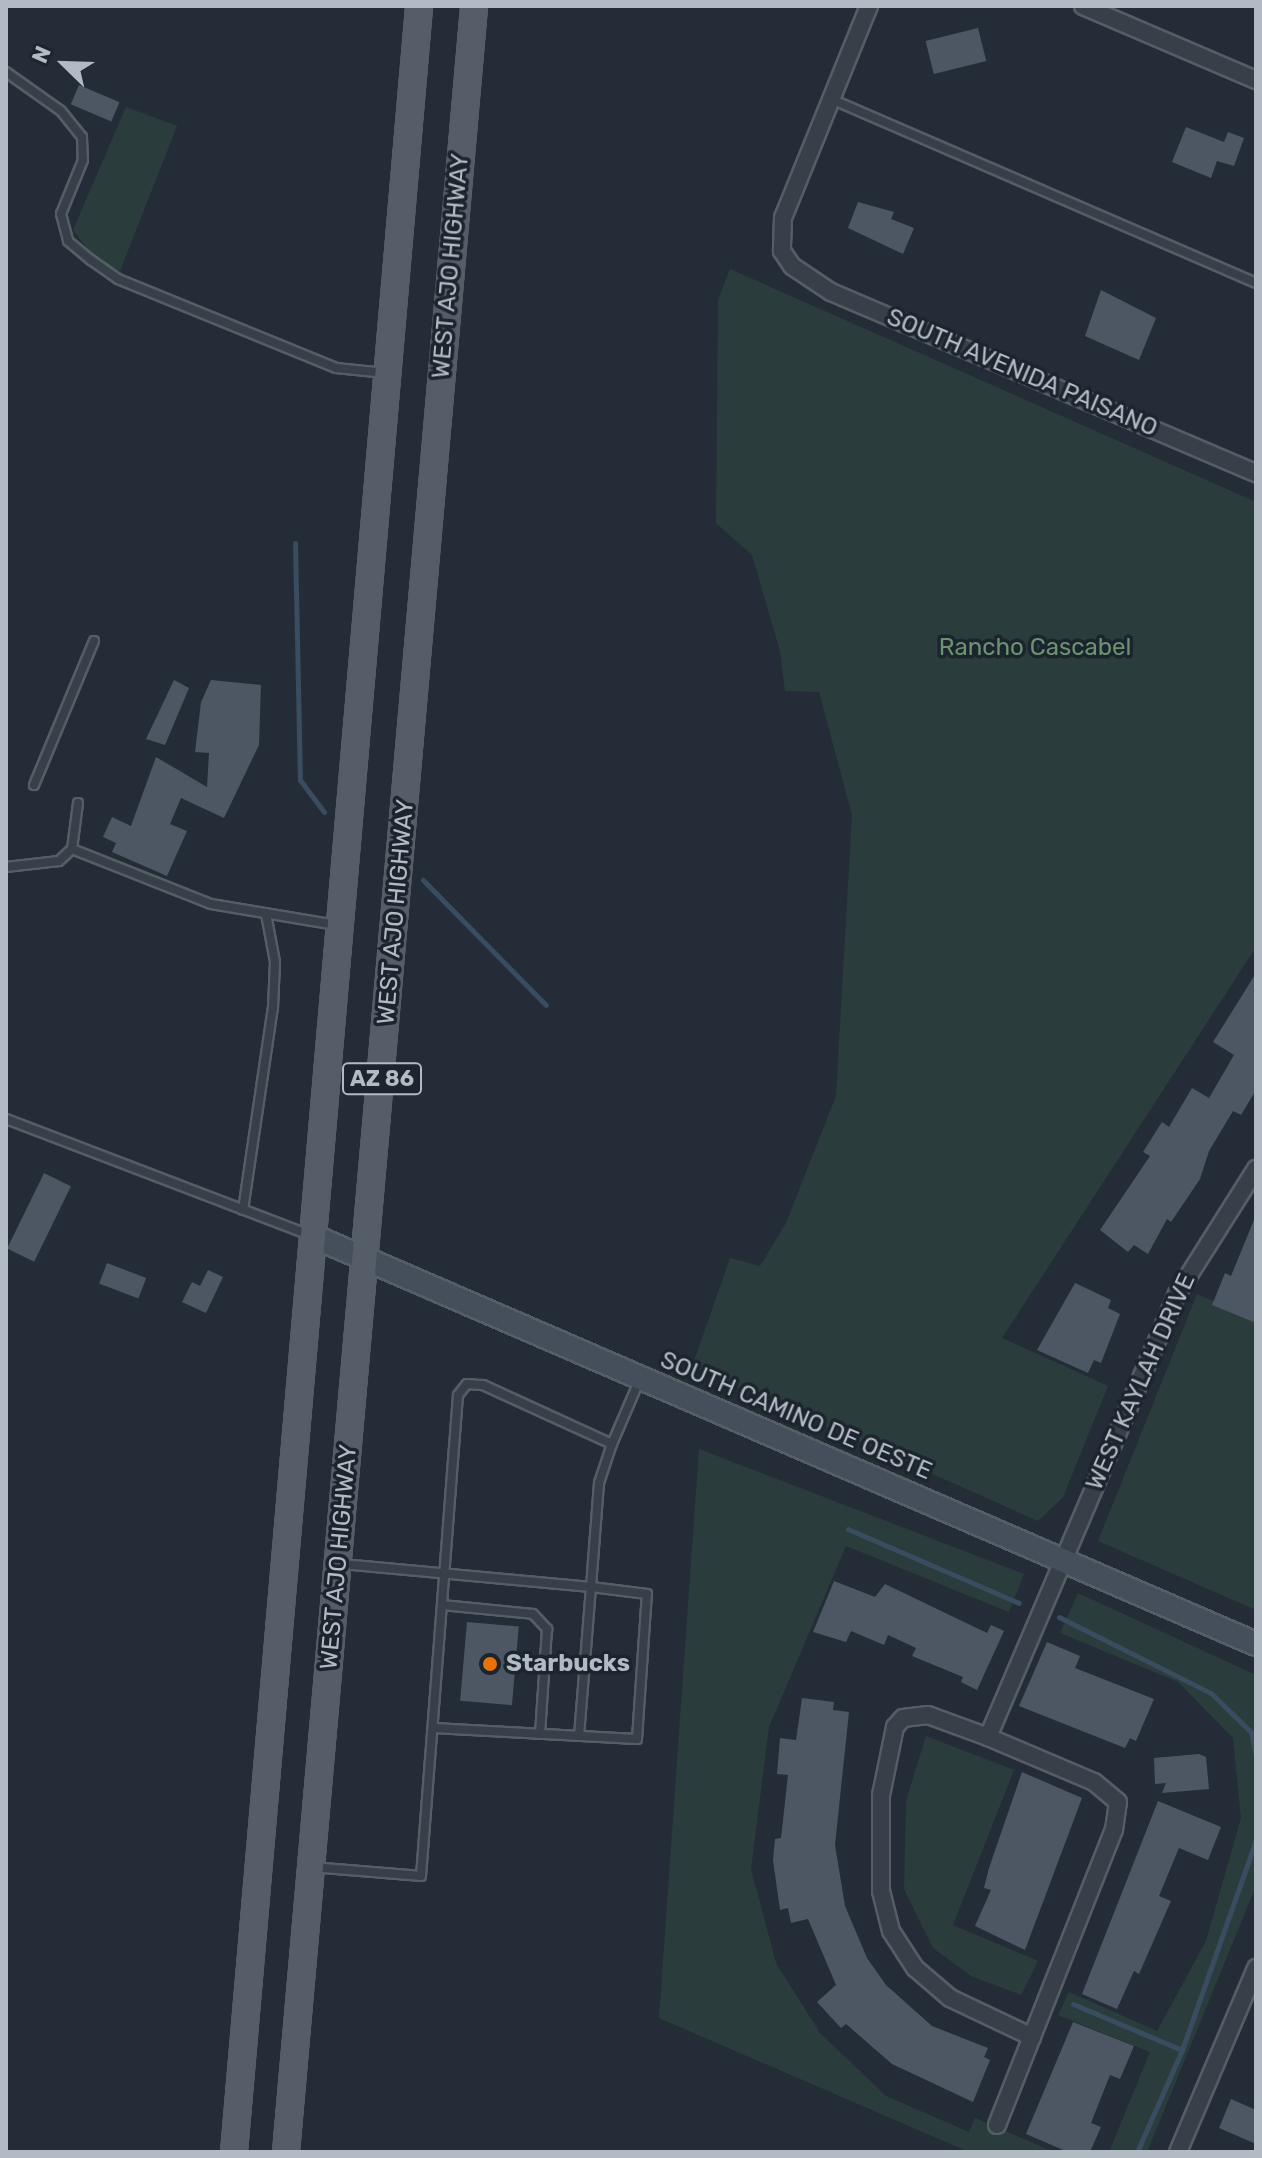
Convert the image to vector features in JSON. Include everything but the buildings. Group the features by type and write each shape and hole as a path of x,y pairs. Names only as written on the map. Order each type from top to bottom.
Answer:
{"main road":[{"name":"AZ 86","path":"234,2152 419,6"},
{"name":"WEST AJO HIGHWAY","path":"286,2152 367,1258 474,6"}],"street":[{"path":"831,99 869,6"},
{"path":"1083,6 1256,80"},
{"name":"SOUTH AVENIDA PAISANO","path":"831,99 783,218 782,251 792,266 831,292 1256,473"},
{"name":"WEST KAYLAH DRIVE","path":"988,1737 1177,1294 1256,1169"},
{"name":"SOUTH CAMINO DE OESTE","path":"315,1237 1256,1644"},
{"path":"997,2125 1032,2037 1114,1830 1118,1802 1094,1782 988,1737 928,1715 900,1712 888,1746 879,1833 881,1891 891,1931 915,1968 950,1998 1032,2037"},
{"path":"1178,2152 1256,1968"}],"lane":[{"path":"6,72 61,111 82,137 83,160 61,214 68,241 91,260 118,279 336,368 388,373"},
{"path":"831,99 1256,283"},
{"path":"34,785 94,641"},
{"path":"6,867 59,861 72,849 78,803"},
{"path":"72,849 211,904 341,926"},
{"path":"243,1210 273,1008 275,962 266,914"},
{"path":"6,1119 315,1237"},
{"path":"579,1736 599,1483 641,1377"},
{"path":"311,1867 421,1876 458,1395 467,1384 483,1385 612,1444"},
{"path":"339,1564 647,1594 637,1739 433,1728"},
{"path":"442,1605 533,1614 547,1629 540,1734"}],"green space":[{"path":"126,107 177,126 120,271 104,269 73,230"},
{"name":"Rancho Cascabel","path":"730,269 1256,502 1256,947 1002,1338 1108,1386 1063,1497 1038,1521 692,1367 730,1258 760,1266 786,1223 836,1096 852,815 819,692 785,691 780,651 752,555 716,523 718,300"},
{"path":"1197,1294 1256,1319 1256,1610 1098,1541"},
{"path":"699,1449 1024,1574 1009,1612 846,1546 769,1727 751,1869 776,1963 820,2033 886,2096 969,2132 975,2118 1054,2152 969,2152 659,2018"},
{"path":"1078,1593 1256,1675 1256,1886 1147,2152 1109,2152 1150,2052 1058,2015 1069,1992 1157,2031 1206,1941 1241,1818 1233,1738 1178,1682 1060,1633"},
{"path":"926,1736 1014,1770 953,1925 1038,1961 1021,1995 971,1976 933,1948 904,1889 906,1801"}],"waterway":[{"path":"295,543 300,780 324,812"},
{"path":"423,880 546,1005"},
{"path":"848,1529 1019,1603"},
{"path":"1059,1617 1211,1693 1251,1732 1256,1755"},
{"path":"1137,2152 1182,2050 1256,1840"},
{"path":"1073,2004 1182,2050"}],"place":[{"name":"Starbucks","path":"490,1664"}]}
